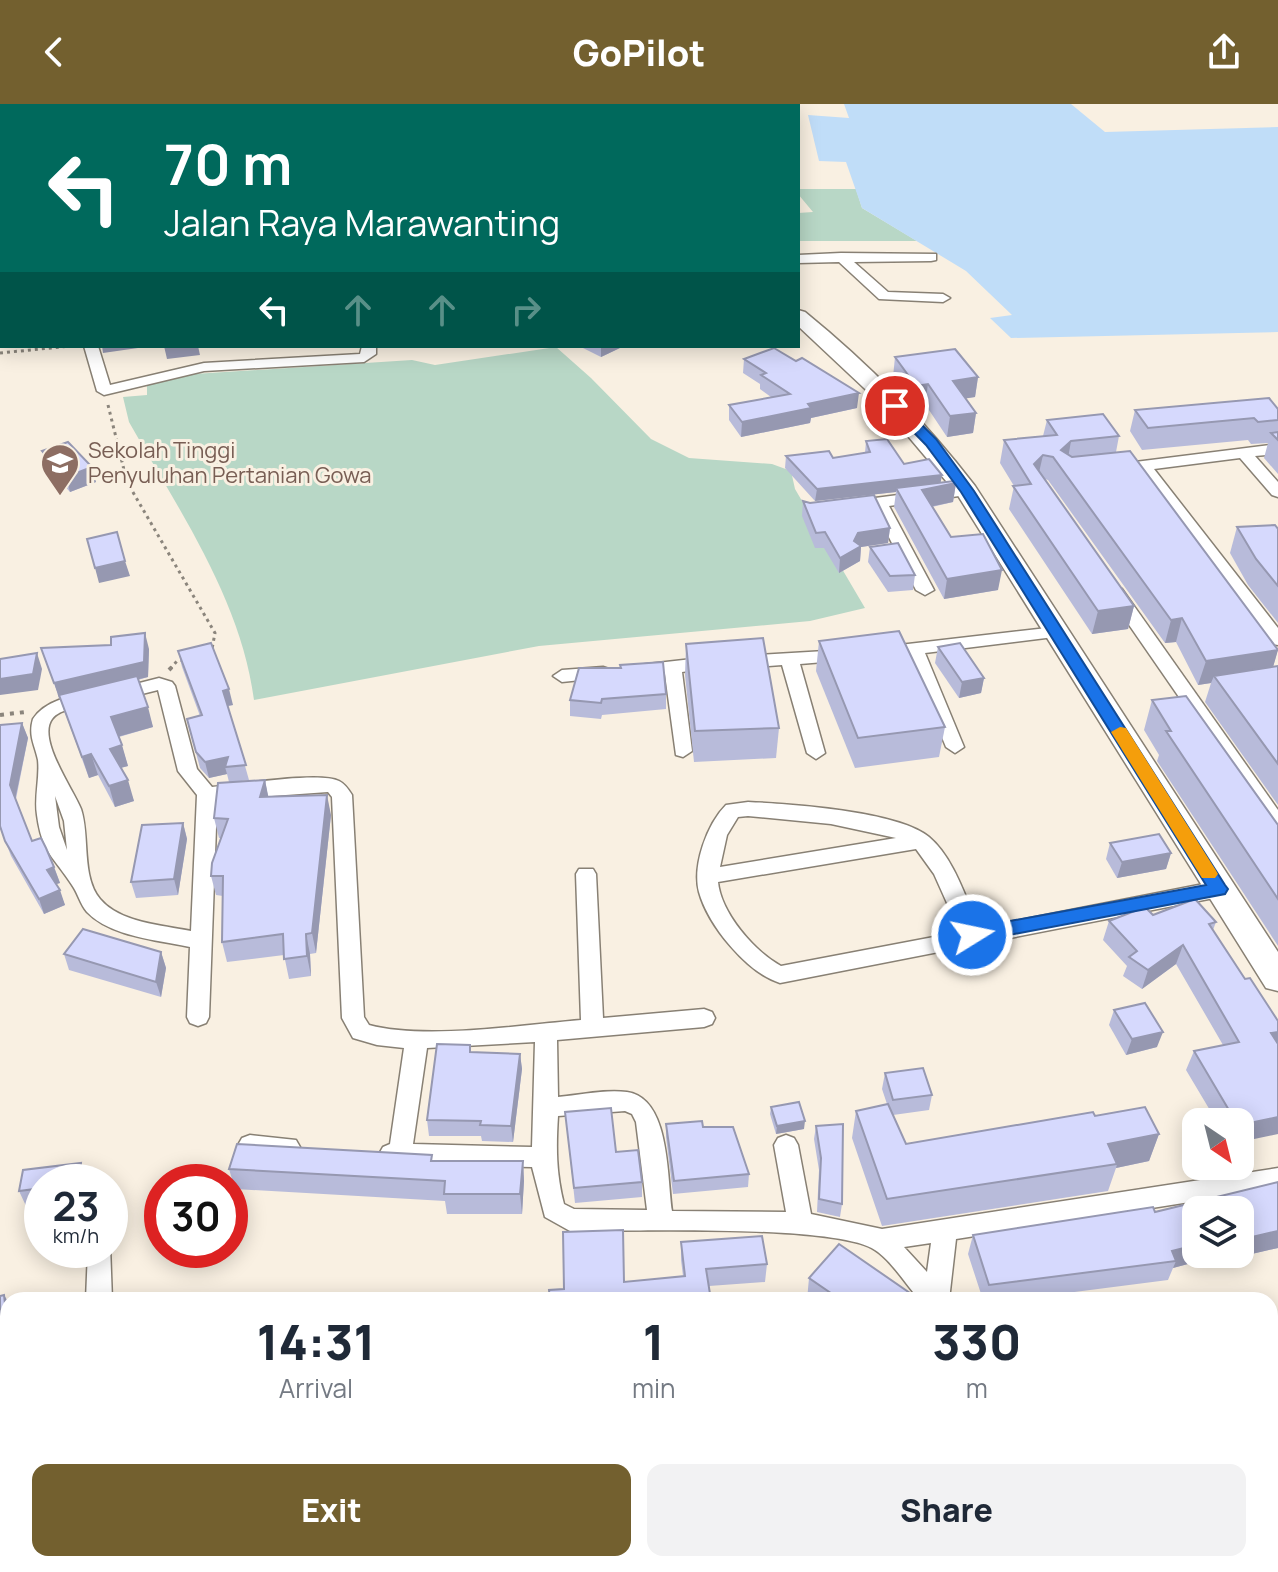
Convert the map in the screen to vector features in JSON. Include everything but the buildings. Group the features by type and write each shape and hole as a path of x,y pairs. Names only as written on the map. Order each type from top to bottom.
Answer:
{"street":[{"path":"841,257 884,296 943,298"},
{"path":"800,259 931,257"},
{"path":"800,318 833,344 922,432 967,491 1278,979"},
{"path":"92,348 104,391 204,367 364,358 369,354 369,348"},
{"path":"1113,468 1278,449"},
{"path":"1245,454 1278,492"},
{"path":"1143,466 1278,640"},
{"path":"837,507 967,491"},
{"path":"880,504 896,550 925,590"},
{"path":"1101,572 1196,695 1278,825"},
{"path":"562,676 691,664 915,651 1056,632"},
{"path":"915,651 955,747"},
{"path":"790,660 816,753"},
{"path":"673,668 683,751"},
{"path":"198,1017 207,794 188,771 166,686 159,684 59,707 49,713 42,719 40,728 47,761 72,812 82,882 92,903 104,914 138,927 200,941"},
{"path":"207,794 315,784 338,789 343,801 353,1018 361,1032 417,1038 592,1030 704,1018"},
{"path":"972,935 944,877 921,841 901,831 873,824 739,809 730,812 722,821 707,876 715,906 760,966 771,973 789,974 972,935 1219,889"},
{"path":"707,876 921,841"},
{"path":"586,874 592,1030"},
{"path":"546,1032 547,1107 543,1157 549,1201 561,1217 570,1220 800,1223 882,1240 1278,1178"},
{"path":"400,1154 417,1038"},
{"path":"547,1107 626,1101 640,1107 648,1121 661,1221"},
{"path":"250,1145 310,1149"},
{"path":"786,1145 800,1223"},
{"path":"370,1152 543,1157"},
{"path":"936,1292 945,1232"},
{"path":"882,1240 929,1292"},
{"path":"99,1292 100,1268"}],"path":[{"path":"0,353 51,348"},
{"path":"104,391 127,482 215,633 209,656"},
{"path":"166,686 170,666 187,659"}],"green space":[{"path":"800,189 856,189 862,208 917,241 800,241 800,213 813,212 800,196"},
{"path":"557,348 651,439 689,458 772,464 791,471 795,489 865,608 810,621 539,646 254,700 247,663 222,591 187,522 129,422 123,397 147,395 147,377 412,360 435,365"}],"water":[{"path":"844,104 1071,104 1105,132 1278,127 1278,332 1011,338 990,318 1012,315 966,271 862,208 846,162 819,161 808,115 849,118"}],"slow traffic":[{"path":"1120,732 1209,874"}],"place":[{"name":"Sekolah Tinggi Penyuluhan Pertanian Gowa","path":"60,497"}],"route":[{"path":"895,406 931,442 967,491 1219,889 972,935"}]}
